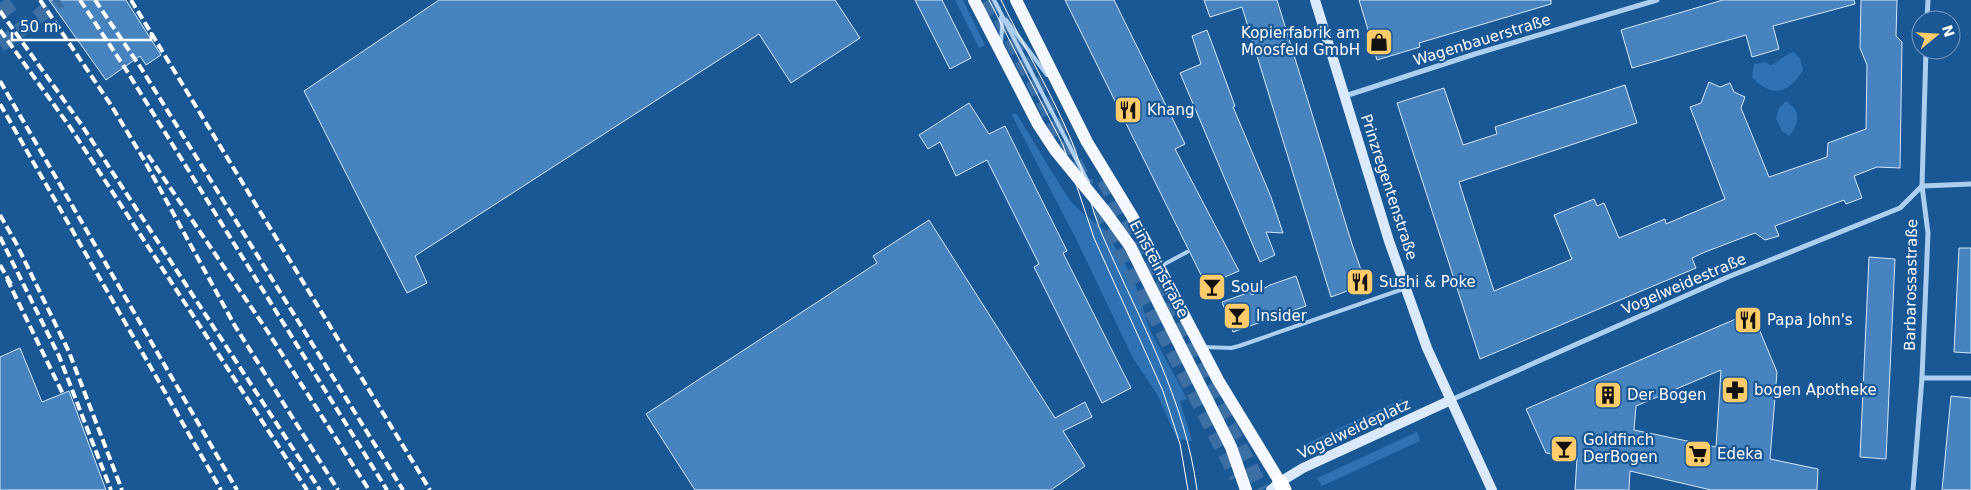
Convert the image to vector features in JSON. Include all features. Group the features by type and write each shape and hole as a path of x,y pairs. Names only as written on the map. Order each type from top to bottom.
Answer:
{"main road":[{"name":"Einsteinstraße","path":"974,0 999,50 1055,150 1100,205 1138,261 1231,447 1246,490"},
{"name":"Einsteinstraße","path":"1016,0 1087,142 1132,216 1200,346 1278,487"},
{"name":"Prinzregentenstraße","path":"1314,0 1389,241 1427,348 1492,490"},
{"name":"Vogelweideplatz","path":"1278,487 1309,466 1451,400"}],"street":[{"name":"Wagenbauerstraße","path":"1344,96 1657,0"},
{"name":"Barbarossastraße","path":"1913,490 1922,378 1928,232 1922,186 1926,60"},
{"path":"1922,186 1971,184"},
{"name":"Vogelweidestraße","path":"1451,400 1728,277 1900,208 1922,186"},
{"path":"1922,378 1971,378"}],"lane":[{"path":"994,0 1100,205"},
{"path":"999,10 1002,27 999,50"},
{"path":"999,10 1066,99"},
{"path":"1159,268 1187,252"},
{"path":"1200,346 1231,348 1239,346 1406,288"}],"shaded area":[{"path":"955,0 963,0 985,45 979,48"},
{"path":"1794,52 1800,58 1803,70 1798,78 1786,88 1773,90 1766,88 1752,77 1754,64 1765,62 1771,65"},
{"path":"1786,101 1794,109 1797,117 1795,126 1789,136 1782,131 1776,119 1779,108"},
{"path":"1016,113 1070,201 1104,229 1127,267 1135,283 1150,330 1187,399 1180,401 1192,441 1177,439 1157,394 1133,358 1077,241 1012,115"},
{"path":"1402,399 1404,405 1304,452 1301,446"},
{"path":"1417,432 1420,441 1322,486 1317,478"}],"building":[{"path":"49,0 126,0 161,55 146,65 140,56 106,80"},
{"path":"439,0 835,0 860,38 791,83 759,34 415,256 427,283 407,293 304,91"},
{"path":"915,0 942,0 971,58 950,69"},
{"path":"1065,0 1114,0 1185,144 1175,149 1239,271 1206,285"},
{"path":"1204,0 1277,0 1366,284 1331,297 1242,7 1210,17"},
{"path":"1359,0 1551,0 1551,4 1419,43 1420,47 1377,60"},
{"path":"1723,0 1854,0 1855,4 1773,26 1779,49 1752,57 1746,35 1632,68 1621,30"},
{"path":"1861,0 1897,0 1896,36 1902,42 1900,168 1877,167 1854,176 1862,198 1846,204 1844,200 1775,226 1779,236 1765,240 1755,233 1705,252 1692,258 1696,268 1480,359 1397,103 1444,88 1463,145 1497,134 1495,127 1625,85 1637,123 1459,182 1494,291 1572,259 1554,215 1594,199 1597,206 1604,203 1619,238 1665,219 1666,224 1725,199 1690,107 1701,103 1709,82 1720,87 1730,83 1734,92 1745,97 1741,108 1769,177 1827,157 1828,143 1866,129 1867,65 1860,48"},
{"path":"1207,30 1235,106 1233,107 1271,197 1283,233 1266,232 1275,255 1260,262 1180,73 1201,64 1192,36"},
{"path":"969,103 989,134 1005,126 1067,251 1063,253 1131,388 1102,403 1034,267 1039,264 987,160 956,176 940,142 928,149 919,135"},
{"path":"929,220 1055,418 1085,402 1092,417 1063,431 1085,466 1051,490 695,490 646,414 877,263 873,256"},
{"path":"1959,248 1971,248 1971,353 1954,352"},
{"path":"1869,257 1895,259 1886,459 1860,457"},
{"path":"1296,276 1306,306 1233,332 1222,302 1250,292 1252,295 1270,285"},
{"name":"Der Bogen","path":"1752,312 1777,372 1770,459 1818,469 1817,490 1711,490 1630,471 1629,490 1575,490 1577,458 1546,453 1526,409","holes":["1721,370 1716,447 1634,430 1636,406"]},
{"path":"20,348 42,402 69,391 106,490 0,490 0,357"},
{"path":"1951,396 1971,398 1971,490 1942,490"}],"tunnel":[{"path":"0,12 17,0"},
{"path":"0,45 60,0"},
{"path":"987,0 999,16 1087,186"},
{"path":"1104,180 1262,490"},
{"path":"1099,208 1237,477"}],"tram line":[{"path":"989,0 1063,145 1094,238 1163,391 1180,444 1188,490"},
{"path":"1001,0 1047,88 1072,142 1099,227 1160,361 1182,424 1191,456 1197,490"}],"railway":[{"path":"40,0 111,105 143,158 235,326 338,490"},
{"path":"80,0 125,68 387,490"},
{"path":"95,0 141,68 403,490"},
{"path":"131,0 430,490"},
{"path":"0,11 81,124 320,490"},
{"path":"0,30 70,127 307,490"},
{"path":"0,81 237,490"},
{"path":"0,104 221,490"},
{"path":"148,155 266,329 369,490"},
{"path":"0,215 16,243 69,352 122,490"},
{"path":"0,237 59,356 111,490"},
{"path":"0,265 11,284"},
{"path":"7,279 63,394"}],"place":[{"name":"Kopierfabrik am Moosfeld GmbH","path":"1379,42"},
{"name":"Khang","path":"1128,110"},
{"name":"Sushi & Poke","path":"1360,282"},
{"name":"Soul","path":"1212,287"},
{"name":"Insider","path":"1237,316"},
{"name":"Papa John's","path":"1748,320"},
{"name":"bogen Apotheke","path":"1735,390"},
{"name":"Der Bogen","path":"1608,395"},
{"name":"Goldfinch DerBogen","path":"1564,449"},
{"name":"Edeka","path":"1698,454"}]}
